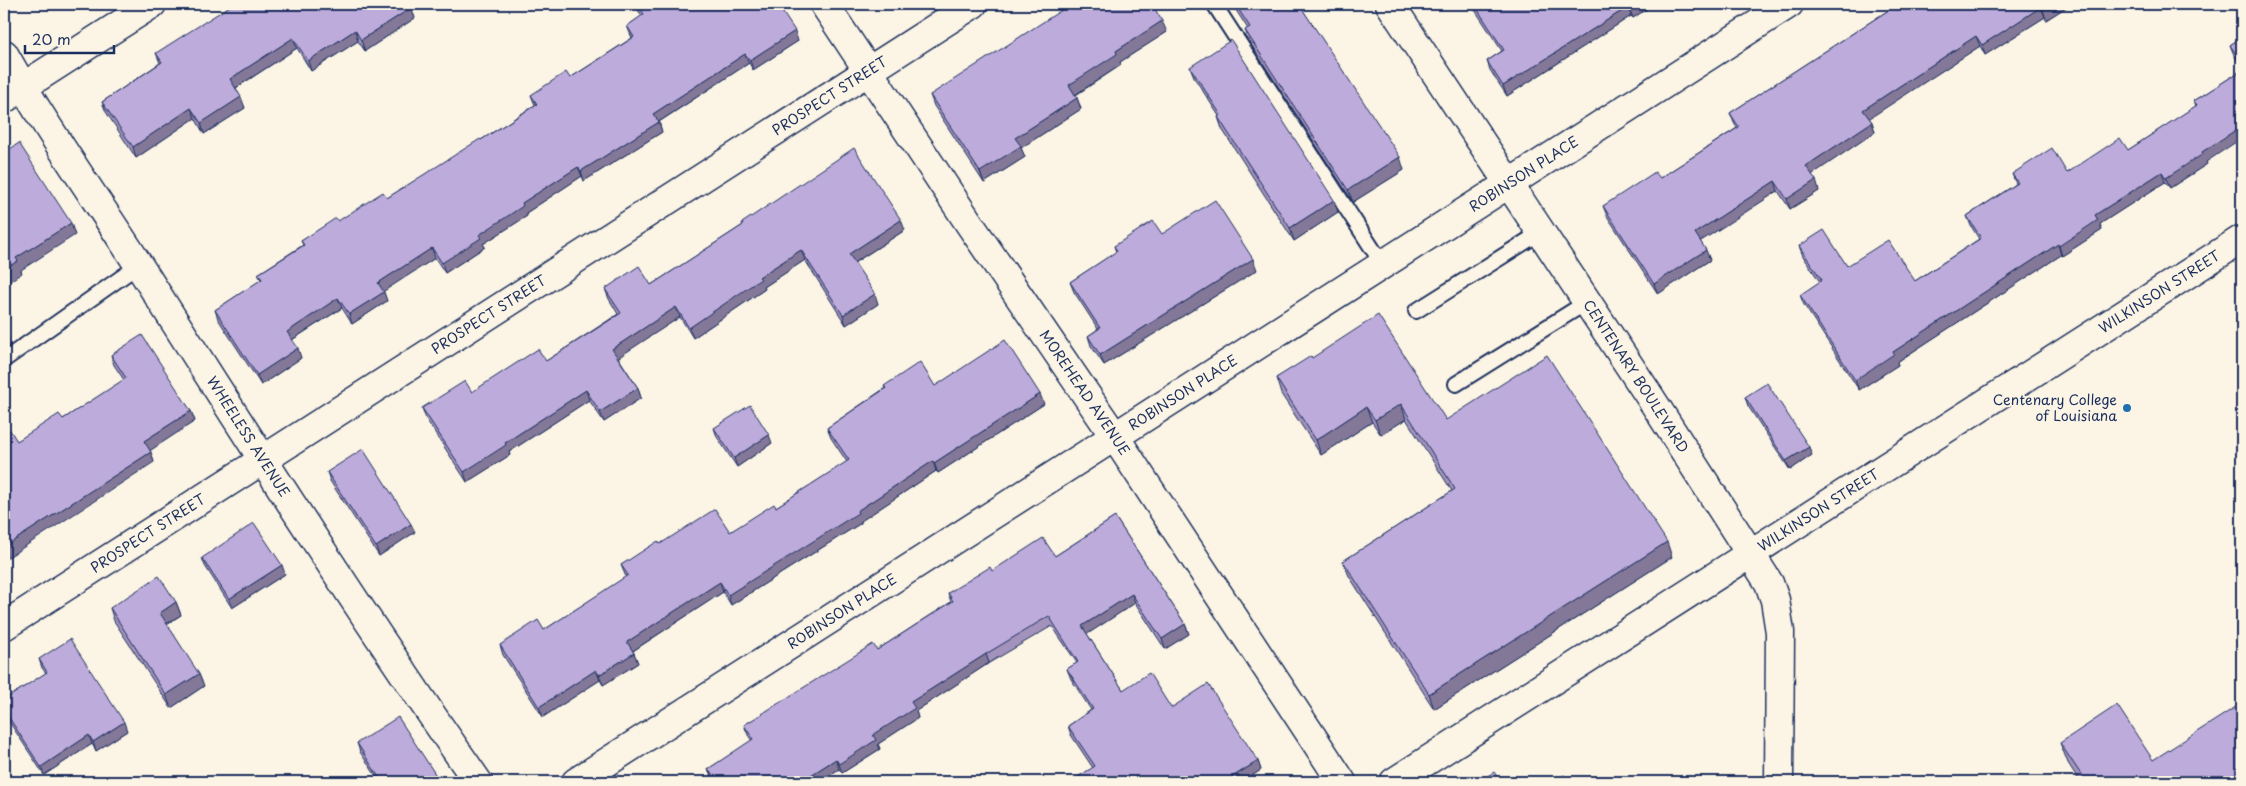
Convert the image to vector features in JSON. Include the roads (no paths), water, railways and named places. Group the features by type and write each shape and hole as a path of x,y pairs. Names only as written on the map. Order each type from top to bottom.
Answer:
{"street":[{"path":"13,93 152,4"},
{"name":"MOREHEAD AVENUE","path":"824,4 968,223 1115,437 1342,782"},
{"name":"PROSPECT STREET","path":"4,626 973,4"},
{"name":"CENTENARY BOULEVARD","path":"1390,4 1587,302 1769,584 1775,600 1780,632 1779,782"},
{"name":"ROBINSON PLACE","path":"576,782 1790,4"},
{"name":"WHEELESS AVENUE","path":"4,54 13,93 139,265 262,460 401,672 478,782"},
{"name":"WILKINSON STREET","path":"1394,782 2242,239"}],"lane":[{"path":"1214,4 1383,265"},
{"path":"1416,311 1541,232"},
{"path":"4,360 139,265"},
{"path":"1456,384 1587,302"}],"place":[{"name":"Centenary College of Louisiana","path":"2127,408"}]}
